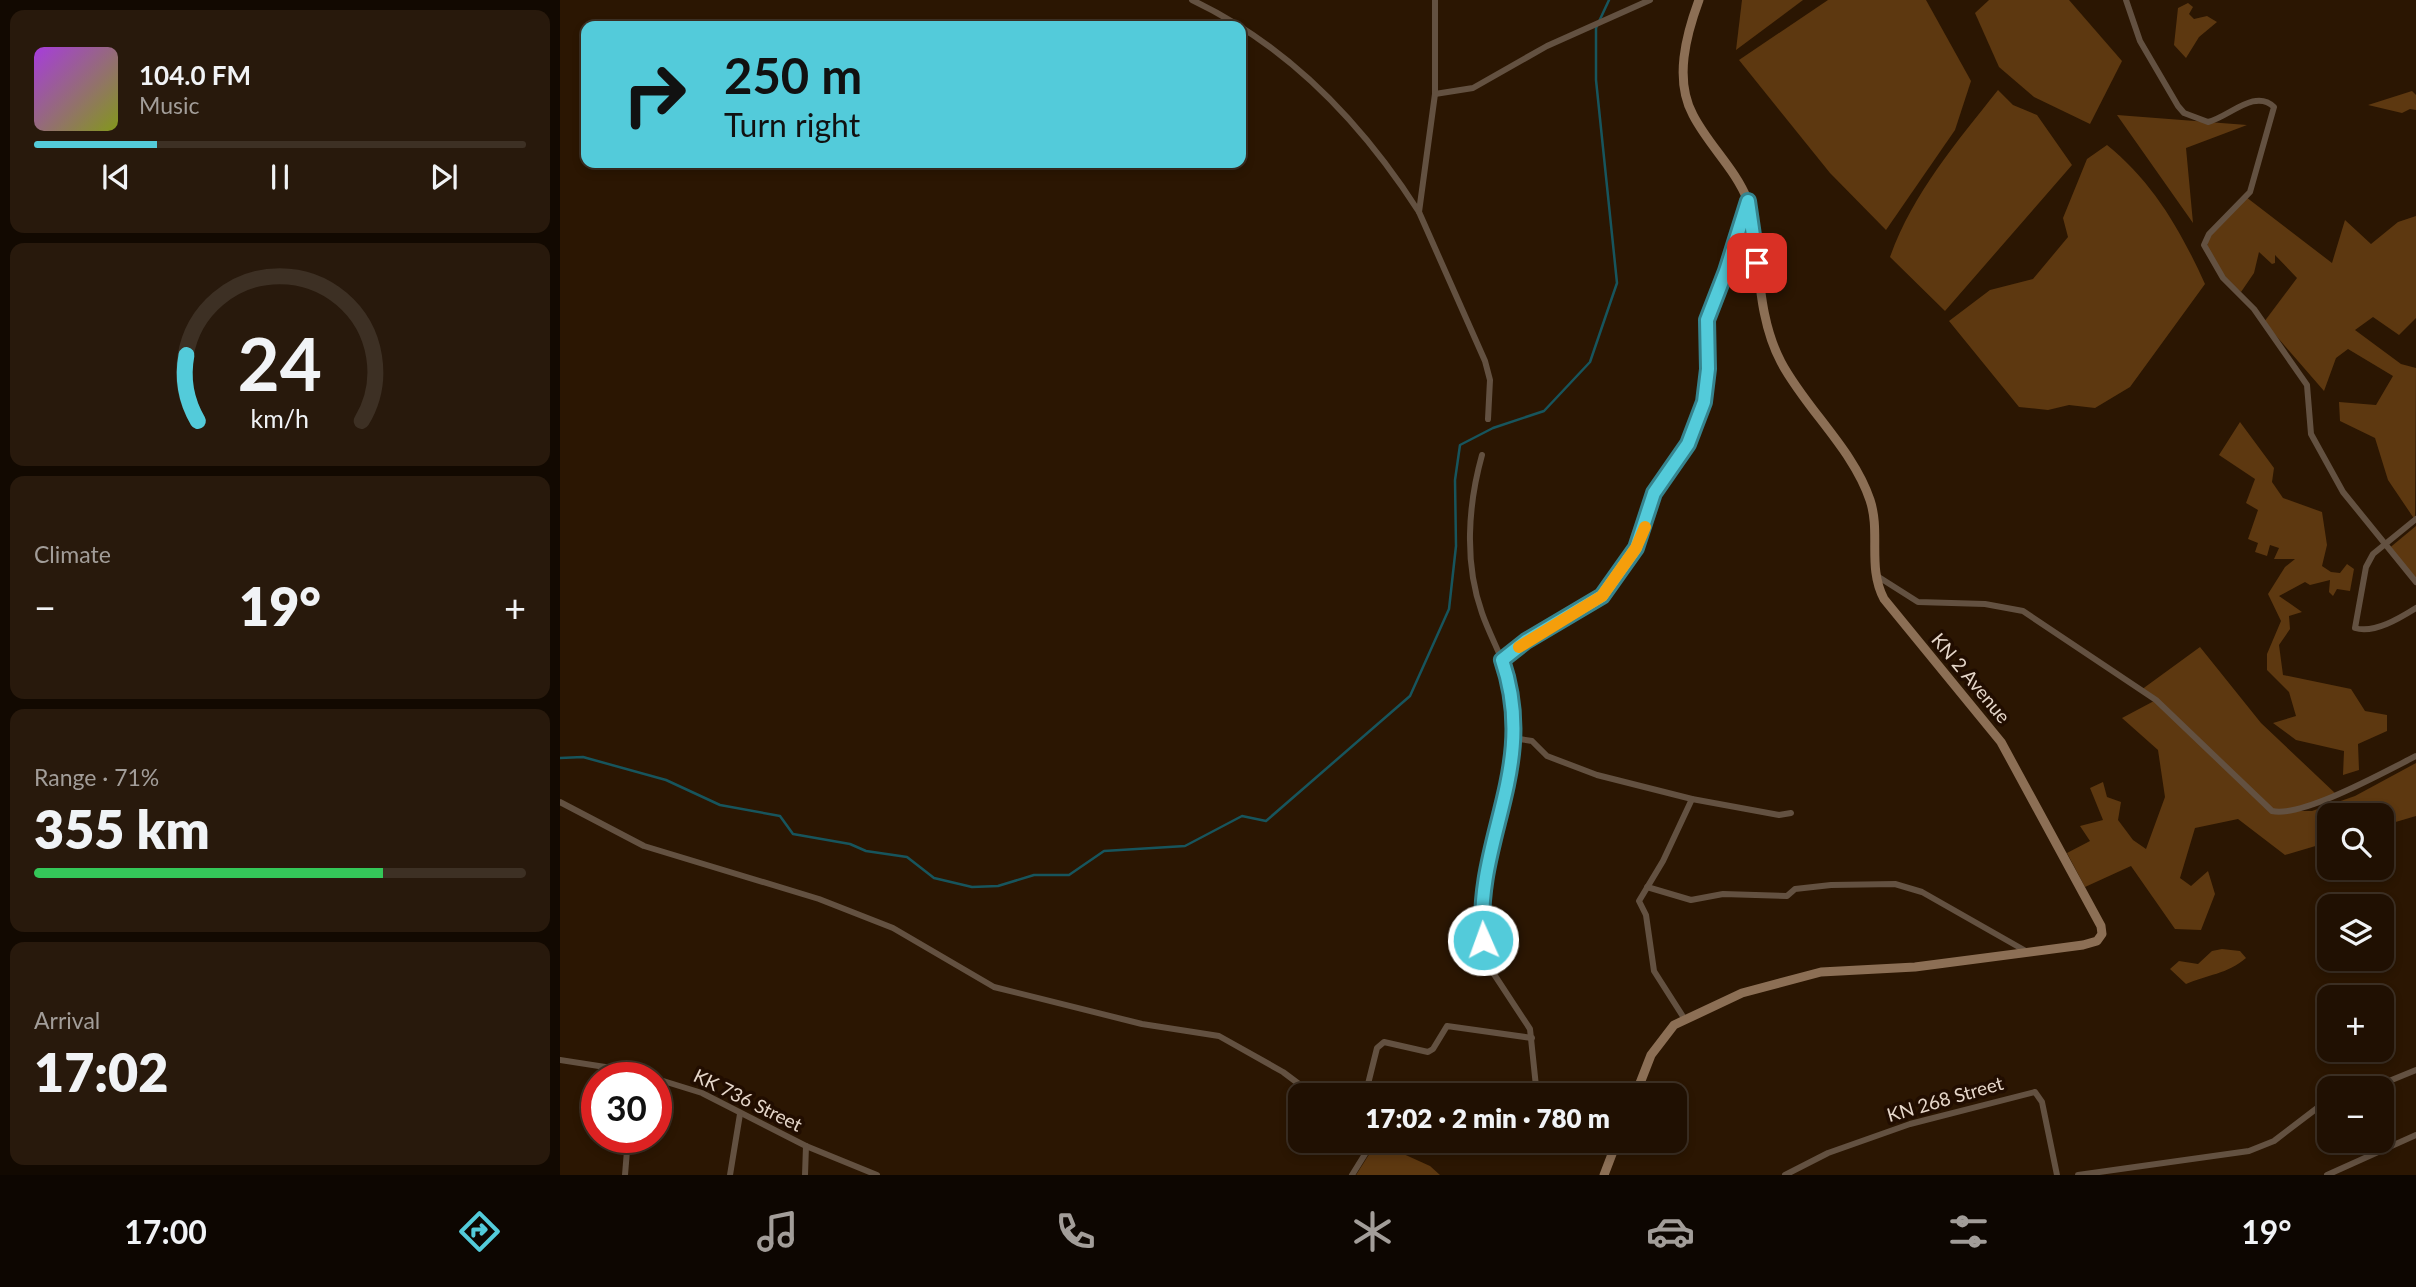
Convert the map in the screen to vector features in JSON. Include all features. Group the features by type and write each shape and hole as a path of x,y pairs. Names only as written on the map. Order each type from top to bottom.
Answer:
{"main road":[{"name":"KN 2 Avenue","path":"1641,1083 1661,1039 1684,1018 1742,993 1821,972 1901,968 2097,941 2102,934 2101,926 2001,742 1903,626 1884,599 1874,575 1874,517 1870,500 1855,469 1782,363 1770,338 1748,201 1742,186 1693,116 1687,101 1683,81 1683,56 1699,0"},
{"path":"1604,1175 1612,1153"}],"street":[{"path":"1192,0 1234,21"},
{"path":"1209,8 1215,0"},
{"path":"1419,212 1435,94 1435,0"},
{"path":"1435,94 1473,88 1547,46 1650,0"},
{"path":"2126,0 2140,41 2184,113 2208,122 2257,99 2268,101 2274,107 2250,192 2209,234 2204,246 2223,278 2254,309 2301,375 2309,398 2311,434 2343,492 2383,545 2416,582"},
{"path":"1246,28 1328,95 1377,152 1419,212 1485,361 1490,380 1488,419"},
{"path":"1502,660 1526,641 1602,596 1636,548 1654,493 1688,444 1704,402 1708,369 1707,320 1748,201"},
{"path":"1482,455 1476,478 1471,569 1483,616 1513,692 1512,762 1482,903 1482,922 1486,962 1499,987 1525,1019 1532,1038 1536,1083"},
{"path":"2416,519 2383,545 2366,567 2355,628 2365,630 2400,618 2416,608"},
{"path":"1874,575 1919,601 1985,604 2023,611 2156,700 2272,811 2282,813 2357,786 2416,756"},
{"path":"1513,738 1532,741 1547,756 1597,775 1692,799 1779,815 1791,813"},
{"path":"1684,1018 1658,981 1650,960 1646,915 1639,901 1663,861 1692,799"},
{"path":"560,802 644,846 819,899 893,928 994,987 1142,1024 1219,1036 1298,1083"},
{"path":"1647,887 1691,900 1723,894 1787,896 1795,889 1831,885 1895,884 1922,892 2024,950"},
{"path":"1368,1083 1377,1048 1384,1042 1431,1051 1447,1026 1532,1038"},
{"name":"KK 736 Street","path":"560,1060 581,1064"},
{"path":"2394,1079 2416,1070"},
{"name":"KK 736 Street","path":"672,1085 702,1093 806,1146 877,1175"},
{"name":"KN 268 Street","path":"1785,1175 1828,1153 1910,1124 2035,1092 2042,1101 2057,1175"},
{"path":"2078,1175 2249,1151 2274,1141 2317,1108"},
{"path":"730,1175 740,1114"},
{"path":"2327,1175 2416,1135"},
{"path":"805,1175 806,1146"},
{"path":"625,1175 627,1153"},
{"path":"1352,1175 1366,1153"}],"shaded area":[{"path":"1742,0 1803,0 1736,50"},
{"path":"1828,0 1926,0 1971,81 1955,130 1886,230 1830,173 1739,60"},
{"path":"1989,0 2069,0 2122,61 2090,124 2034,97 1999,67 1975,13"},
{"path":"2188,3 2193,7 2189,14 2194,19 2207,16 2217,22 2199,37 2186,58 2174,45 2178,8"},
{"path":"1998,90 2013,105 2037,115 2072,165 1945,311 1890,257 1923,190 1951,149"},
{"path":"2412,91 2416,95 2416,110 2410,109 2402,113 2368,105"},
{"path":"2117,115 2247,125 2186,148 2193,223"},
{"path":"2107,145 2138,175 2164,208 2205,284 2130,387 2095,408 2069,405 2048,410 2019,407 1949,321 1990,290 2033,279 2068,237 2063,218 2087,159"},
{"path":"2246,197 2332,263 2345,220 2371,244 2398,222 2416,216 2416,318 2399,335 2373,317 2355,330 2401,364 2416,368 2415,520 2388,480 2375,438 2340,421 2339,402 2376,405 2393,376 2348,349 2336,358 2324,391 2264,322 2297,278 2275,255 2275,263 2272,264 2259,252 2254,273 2241,292 2222,276 2207,247 2210,232"},
{"path":"2240,422 2274,468 2272,482 2283,498 2322,512 2327,545 2322,566 2331,572 2340,573 2347,564 2354,569 2350,591 2337,589 2333,596 2329,592 2330,580 2310,585 2305,582 2279,596 2302,612 2289,616 2290,629 2279,645 2283,675 2351,689 2365,711 2387,715 2387,731 2358,744 2359,770 2343,775 2344,751 2296,740 2273,723 2296,716 2289,692 2267,670 2267,654 2281,621 2268,594 2285,567 2295,559 2274,559 2279,548 2270,545 2267,556 2255,552 2258,543 2248,539 2258,510 2246,503 2255,479 2219,455"},
{"path":"2416,526 2416,580 2387,550"},
{"path":"2200,647 2261,723 2336,794 2307,805 2278,811 2317,809 2317,846 2285,855 2238,819 2195,828 2180,878 2191,886 2208,871 2215,894 2201,930 2175,929 2131,866 2085,887 2067,853 2090,841 2080,826 2103,820 2090,788 2103,782 2107,797 2121,802 2118,820 2133,840 2146,849 2165,797 2158,750 2122,718 2154,701 2141,690"},
{"path":"2416,763 2416,816 2394,822 2394,803 2335,803 2355,796"},
{"path":"2212,951 2240,951 2246,958 2224,971 2186,984 2170,969 2179,961 2198,964"},
{"path":"1370,1153 1401,1153 1430,1166 1440,1175 1356,1175"}],"waterway":[{"path":"560,758 583,757 666,780 720,805 780,816 793,834 850,844 866,851 907,857 934,878 972,887 998,886 1034,875 1069,875 1104,851 1185,846 1242,816 1266,821 1410,696 1449,609 1456,546 1455,480 1460,445 1493,428 1544,411 1590,362 1617,283 1596,80 1596,28 1609,0"}],"slow traffic":[{"path":"1519,647 1602,596 1636,548 1645,527"}],"route":[{"path":"1483,940 1482,903 1512,762 1516,728 1513,692 1502,660 1526,641 1602,596 1636,548 1644,531 1654,493 1688,444 1704,402 1708,382 1705,336 1708,314 1726,271 1748,201 1757,263"}]}
